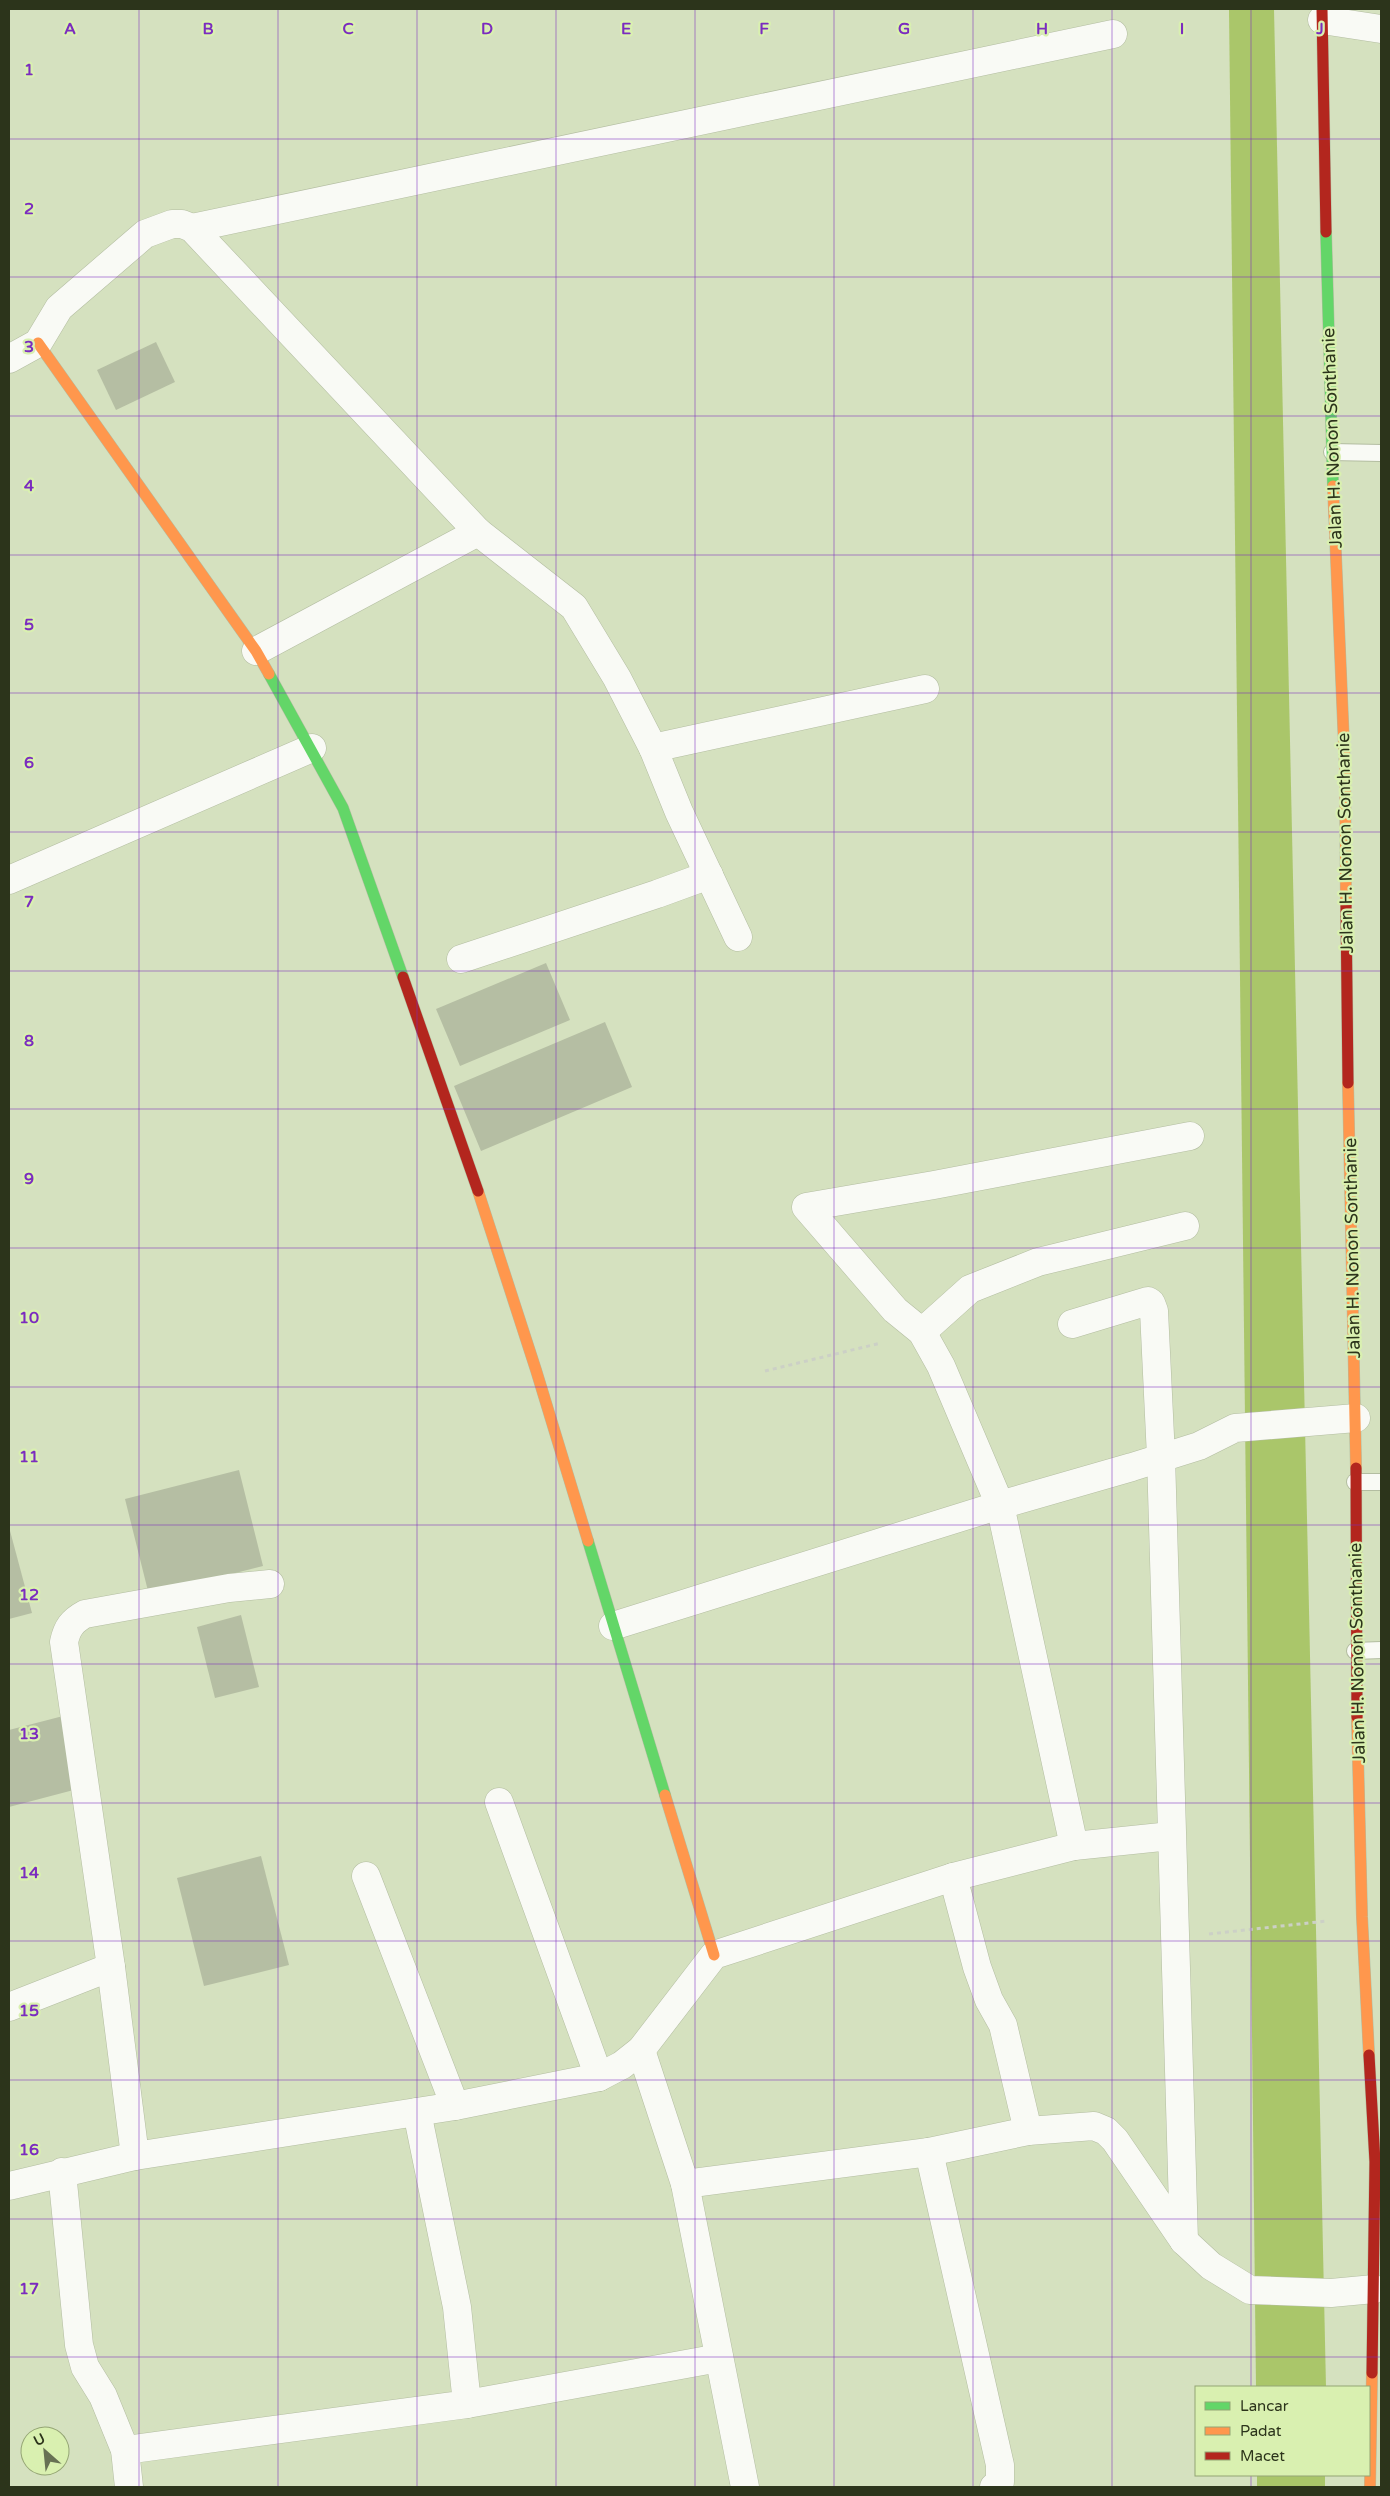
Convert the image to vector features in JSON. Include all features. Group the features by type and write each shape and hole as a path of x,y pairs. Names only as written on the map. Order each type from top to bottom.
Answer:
{"street":[{"path":"1322,14 1381,29"},
{"name":"Jalan H. Nonon Sonthanie","path":"1322,14 1332,452 1345,769 1350,1262 1356,1418 1355,1651 1362,1917 1378,2162 1370,2487"},
{"path":"192,228 1113,34"},
{"path":"9,359 38,343 59,308 145,234 172,224 182,224 192,228 478,532 574,607 617,678 653,748 679,812 738,937"},
{"path":"38,343 256,651 312,748 343,808 467,1158 536,1370 714,1955"},
{"path":"256,651 478,532"},
{"path":"653,748 925,689"},
{"path":"9,880 312,748"},
{"path":"461,959 709,875"},
{"path":"1074,1846 1000,1505 941,1366 922,1332 895,1310 806,1207 1190,1136"},
{"path":"922,1332 970,1288 1038,1262 1185,1226"},
{"path":"1072,1324 1148,1302 1151,1303 1155,1316 1161,1458 1184,2241"},
{"path":"613,1626 1000,1505 1199,1446 1234,1428 1356,1418"},
{"path":"135,2156 111,1967 64,1642 66,1632 77,1618 85,1614 229,1588 270,1584"},
{"path":"499,1802 599,2077"},
{"path":"9,2186 135,2156 455,2106 599,2077 622,2065 641,2050 714,1955 953,1877 1074,1846 1171,1836"},
{"path":"366,1876 455,2106"},
{"path":"953,1877 977,1967 989,2000 1003,2025 1028,2131"},
{"path":"9,2007 111,1967"},
{"path":"641,2050 685,2184 745,2487"},
{"path":"417,2112 457,2307 467,2404"},
{"path":"685,2184 929,2152 1028,2131 1094,2126 1106,2131 1116,2140 1184,2241 1211,2266 1250,2290 1331,2293 1374,2289"},
{"path":"929,2152 1000,2465 1000,2482 994,2487"},
{"path":"62,2172 79,2345 85,2367 104,2396 125,2450 129,2487"},
{"path":"125,2450 467,2404 719,2358"}],"lane":[{"path":"1332,452 1381,453"},
{"path":"1355,1482 1381,1482"},
{"path":"1355,1651 1381,1650"}],"path":[{"path":"765,1371 922,1332"},
{"path":"1241,1930 1329,1921"}],"shaded area":[{"path":"1229,9 1274,9 1326,2386 1256,2386"},
{"path":"1257,2476 1325,2476 1325,2487 1257,2487"}],"building":[{"path":"156,342 175,382 116,410 97,370"},
{"path":"546,963 570,1020 460,1066 436,1009"},
{"path":"605,1022 632,1087 481,1151 454,1086"},
{"path":"239,1470 263,1566 149,1595 125,1499"},
{"path":"9,1527 32,1613 9,1619"},
{"path":"241,1615 259,1687 215,1698 197,1627"},
{"path":"67,1715 85,1787 9,1807 9,1730"},
{"path":"261,1856 289,1965 204,1986 177,1878"}],"traffic: fast":[{"path":"1326,232 1333,486"},
{"path":"269,674 343,808 403,977"},
{"path":"588,1541 665,1795"}],"traffic: slow":[{"path":"38,343 256,651 269,674"},
{"path":"1333,486 1345,769 1346,905"},
{"path":"1348,1083 1356,1468"},
{"path":"478,1191 536,1370 588,1541"},
{"path":"1357,1717 1362,1917 1369,2055"},
{"path":"665,1795 714,1955"},
{"path":"1370,2487 1372,2373"}],"traffic: jam":[{"path":"1322,9 1326,232"},
{"path":"1346,905 1348,1083"},
{"path":"403,977 478,1191"},
{"path":"1356,1468 1357,1717"},
{"path":"1369,2055 1375,2162 1372,2373"}]}
